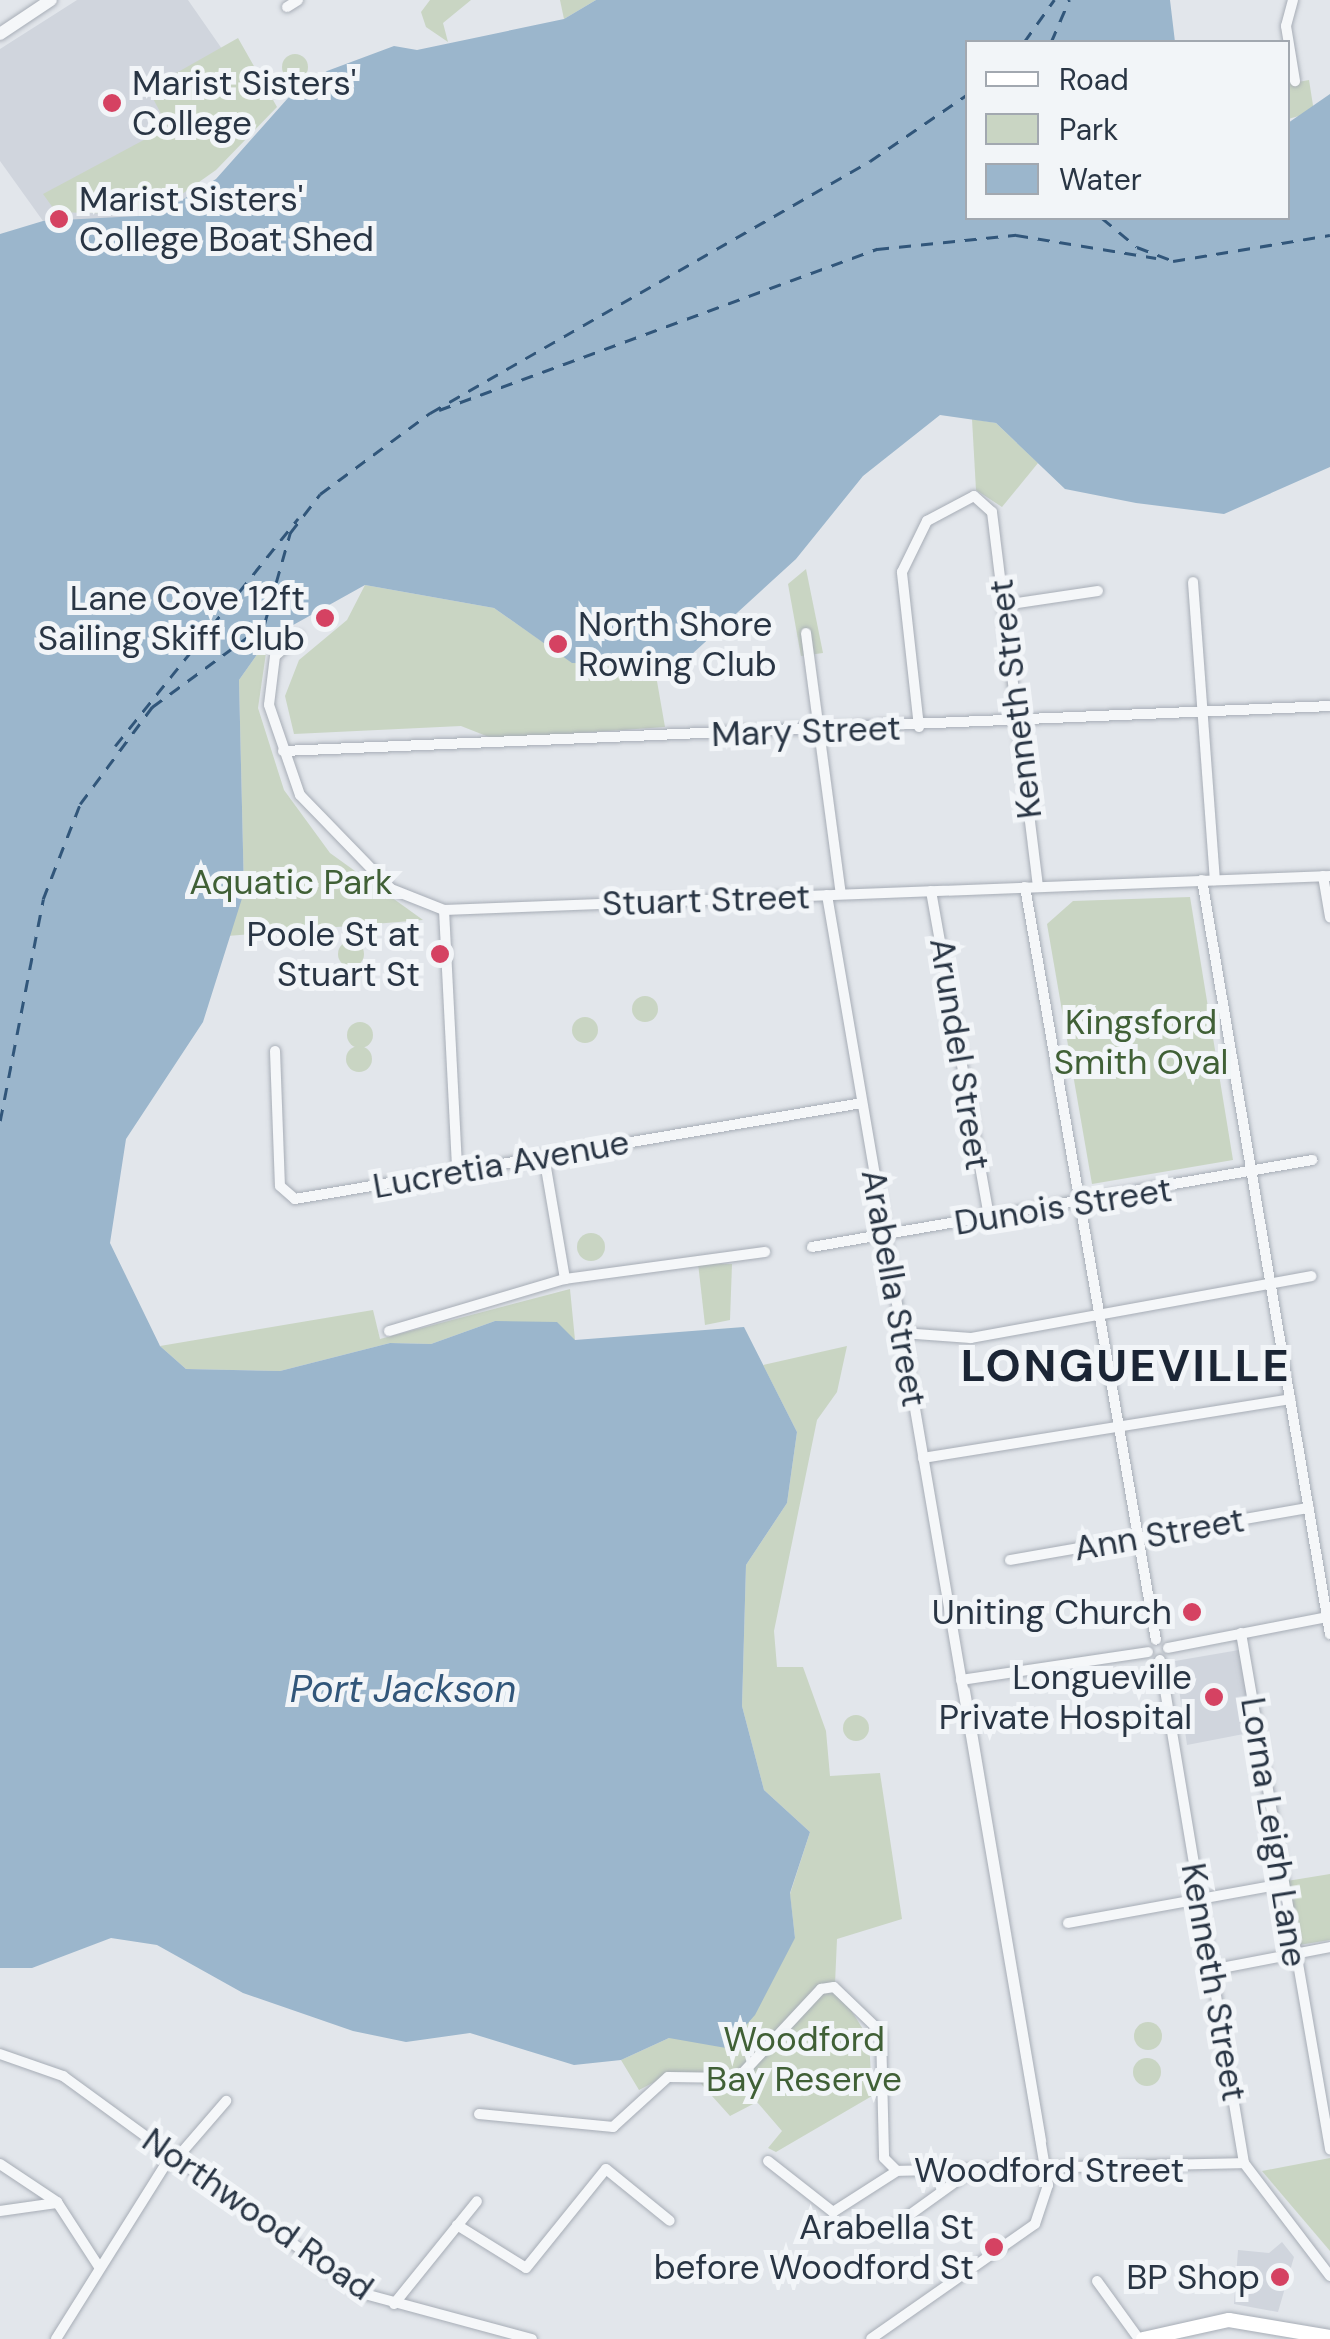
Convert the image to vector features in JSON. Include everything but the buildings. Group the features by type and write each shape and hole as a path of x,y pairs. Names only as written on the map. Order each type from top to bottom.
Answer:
{"main road":[{"path":"1141,2339 1229,2320 1330,2337"}],"street":[{"path":"0,34 51,0"},
{"path":"286,7 298,0"},
{"path":"1288,40 1286,26 1293,0"},
{"path":"1290,50 1295,80"},
{"name":"Kenneth Street","path":"919,727 902,597 907,552 927,521 956,502 974,496 992,512 1038,886"},
{"path":"1194,582 1214,880"},
{"path":"1004,605 1098,591"},
{"path":"806,633 841,894"},
{"name":"Stuart Street","path":"298,636 275,656 269,705 300,795 392,889 444,910 1327,876"},
{"name":"Mary Street","path":"282,751 820,732 1330,706"},
{"path":"1327,876 1330,917"},
{"path":"1202,880 1330,1634"},
{"path":"1025,887 1156,1640 1148,1652"},
{"name":"Arundel Street","path":"931,891 989,1217"},
{"name":"Arabella Street","path":"827,895 1046,2170 1046,2205 1035,2224 871,2339"},
{"path":"444,910 457,1171"},
{"name":"Lucretia Avenue","path":"275,1050 285,1195 457,1171 862,1103"},
{"path":"544,1156 565,1279"},
{"name":"Dunois Street","path":"812,1247 1080,1204 1312,1160"},
{"path":"389,1331 565,1279 765,1252"},
{"path":"902,1334 971,1338 1311,1276"},
{"path":"923,1458 1120,1430 1290,1399"},
{"name":"Ann Street","path":"1010,1560 1308,1508"},
{"path":"961,1680 1148,1652 1160,1660 1168,1648 1327,1617"},
{"name":"Lorna Leigh Lane","path":"1241,1633 1330,2149"},
{"path":"1156,1640 1168,1648"},
{"name":"Kenneth Street","path":"1160,1660 1244,2164 1330,2276"},
{"path":"1068,1923 1282,1884"},
{"path":"1211,1970 1330,1946"},
{"name":"Woodford Street","path":"479,2114 614,2127 668,2077 738,2078 822,1989 845,1991 881,2032 884,2158 896,2171 1244,2164"},
{"name":"Northwood Road","path":"0,2054 63,2076 361,2293 532,2339"},
{"path":"56,2339 99,2267 174,2157 226,2102"},
{"path":"768,2162 832,2212 896,2171"},
{"path":"0,2164 57,2202 99,2267"},
{"path":"458,2225 526,2268 606,2169 670,2221"},
{"path":"890,2229 972,2170"},
{"path":"394,2304 477,2200"},
{"path":"0,2212 57,2202"},
{"path":"1097,2281 1141,2339"}],"shaded area":[{"name":"Marist Sisters' College","path":"77,0 188,0 245,82 163,155 191,198 146,219 43,221 0,161 0,49"},
{"name":"Longueville Private Hospital","path":"1239,1650 1254,1732 1187,1745 1175,1661"},
{"path":"1282,2242 1294,2257 1278,2312 1234,2304 1238,2250 1269,2253"}],"green space":[{"path":"430,0 471,0 443,23 448,42 426,27 421,12"},
{"path":"560,0 596,0 564,19"},
{"path":"238,38 277,107 216,170 175,199 122,214 56,212 43,194 168,127 148,89"},
{"path":"295,54 304,58 308,67 304,76 295,80 286,76 282,67 286,58"},
{"path":"1309,80 1314,112 1290,118 1290,84"},
{"path":"972,419 996,423 1038,463 1002,507 976,490"},
{"path":"806,569 823,653 801,656 788,584"},
{"path":"365,585 494,608 573,663 654,664 665,727 494,739 461,726 294,734 285,696 299,660 347,620"},
{"name":"Aquatic Park","path":"268,639 258,708 284,790 330,853 423,920 227,936 244,892 239,680"},
{"name":"Kingsford Smith Oval","path":"1190,897 1233,1160 1092,1184 1047,924 1073,901"},
{"path":"351,941 360,945 364,954 360,963 351,967 342,963 338,954 342,945"},
{"path":"645,996 654,1000 658,1009 654,1018 645,1022 636,1018 632,1009 636,1000"},
{"path":"585,1017 594,1021 598,1030 594,1039 585,1043 576,1039 572,1030 576,1021"},
{"path":"360,1022 369,1026 373,1035 369,1044 360,1048 351,1044 347,1035 351,1026"},
{"path":"359,1046 368,1050 372,1059 368,1068 359,1072 350,1068 346,1059 350,1050"},
{"path":"591,1233 601,1237 605,1247 601,1257 591,1261 581,1257 577,1247 581,1237"},
{"path":"698,1263 732,1264 730,1320 705,1325"},
{"path":"570,1289 575,1340 495,1321 431,1344 390,1343 280,1371 186,1369 160,1346 373,1310 380,1339"},
{"name":"Woodford Bay Reserve","path":"847,1346 837,1392 817,1420 774,1631 777,1667 803,1667 826,1731 830,1776 880,1773 902,1919 837,1939 835,1984 869,2039 872,2096 776,2152 768,2148 782,2131 757,2102 730,2116 694,2076 668,2075 639,2090 621,2060 669,2038 795,1938 790,1894 810,1832 764,1790 742,1706 746,1565 787,1503 797,1432 763,1365"},
{"path":"856,1715 865,1719 869,1728 865,1737 856,1741 847,1737 843,1728 847,1719"},
{"path":"1330,1874 1330,1940 1299,1945 1287,1881"},
{"path":"1148,2022 1158,2026 1162,2036 1158,2046 1148,2050 1138,2046 1134,2036 1138,2026"},
{"path":"1147,2058 1157,2062 1161,2072 1157,2082 1147,2086 1137,2082 1133,2072 1137,2062"},
{"path":"1330,2158 1330,2251 1262,2171"}],"water":[{"name":"Port Jackson","path":"596,0 1170,0 1175,40 965,40 965,220 1290,220 1290,122 1330,94 1330,467 1224,514 1136,503 1065,489 996,423 940,415 863,476 796,559 680,665 572,663 494,608 365,585 268,639 239,680 244,892 203,1022 126,1139 110,1243 160,1346 186,1369 280,1371 390,1343 431,1344 495,1321 557,1322 575,1340 744,1327 797,1432 787,1503 746,1565 742,1706 764,1790 810,1832 790,1893 795,1938 755,2015 726,2048 669,2038 621,2060 574,2065 470,2033 406,2042 353,2031 243,1993 157,1945 111,1938 32,1968 0,1968 0,234 43,221 158,215 216,179 288,98 327,71 394,46 417,50 564,19"}],"ferry route":[{"path":"1025,40 1054,0"},
{"path":"1052,40 1069,0"},
{"path":"0,1121 43,899 80,804 152,707 264,625 290,533 320,494 430,413 870,161 965,96"},
{"path":"1104,220 1137,247 1173,261 1330,235"},
{"path":"439,410 877,249 1016,235 1156,258"},
{"path":"115,746 298,518"}],"place":[{"name":"Marist Sisters' College","path":"112,103"},
{"name":"Marist Sisters' College Boat Shed","path":"59,219"},
{"name":"Lane Cove 12ft Sailing Skiff Club","path":"325,618"},
{"name":"North Shore Rowing Club","path":"558,644"},
{"name":"Poole St at Stuart St","path":"440,954"},
{"name":"Uniting Church","path":"1192,1612"},
{"name":"Longueville Private Hospital","path":"1214,1697"},
{"name":"Arabella St before Woodford St","path":"994,2247"},
{"name":"BP Shop","path":"1280,2277"}],"district":[{"name":"LONGUEVILLE","path":"1126,1366"}]}
